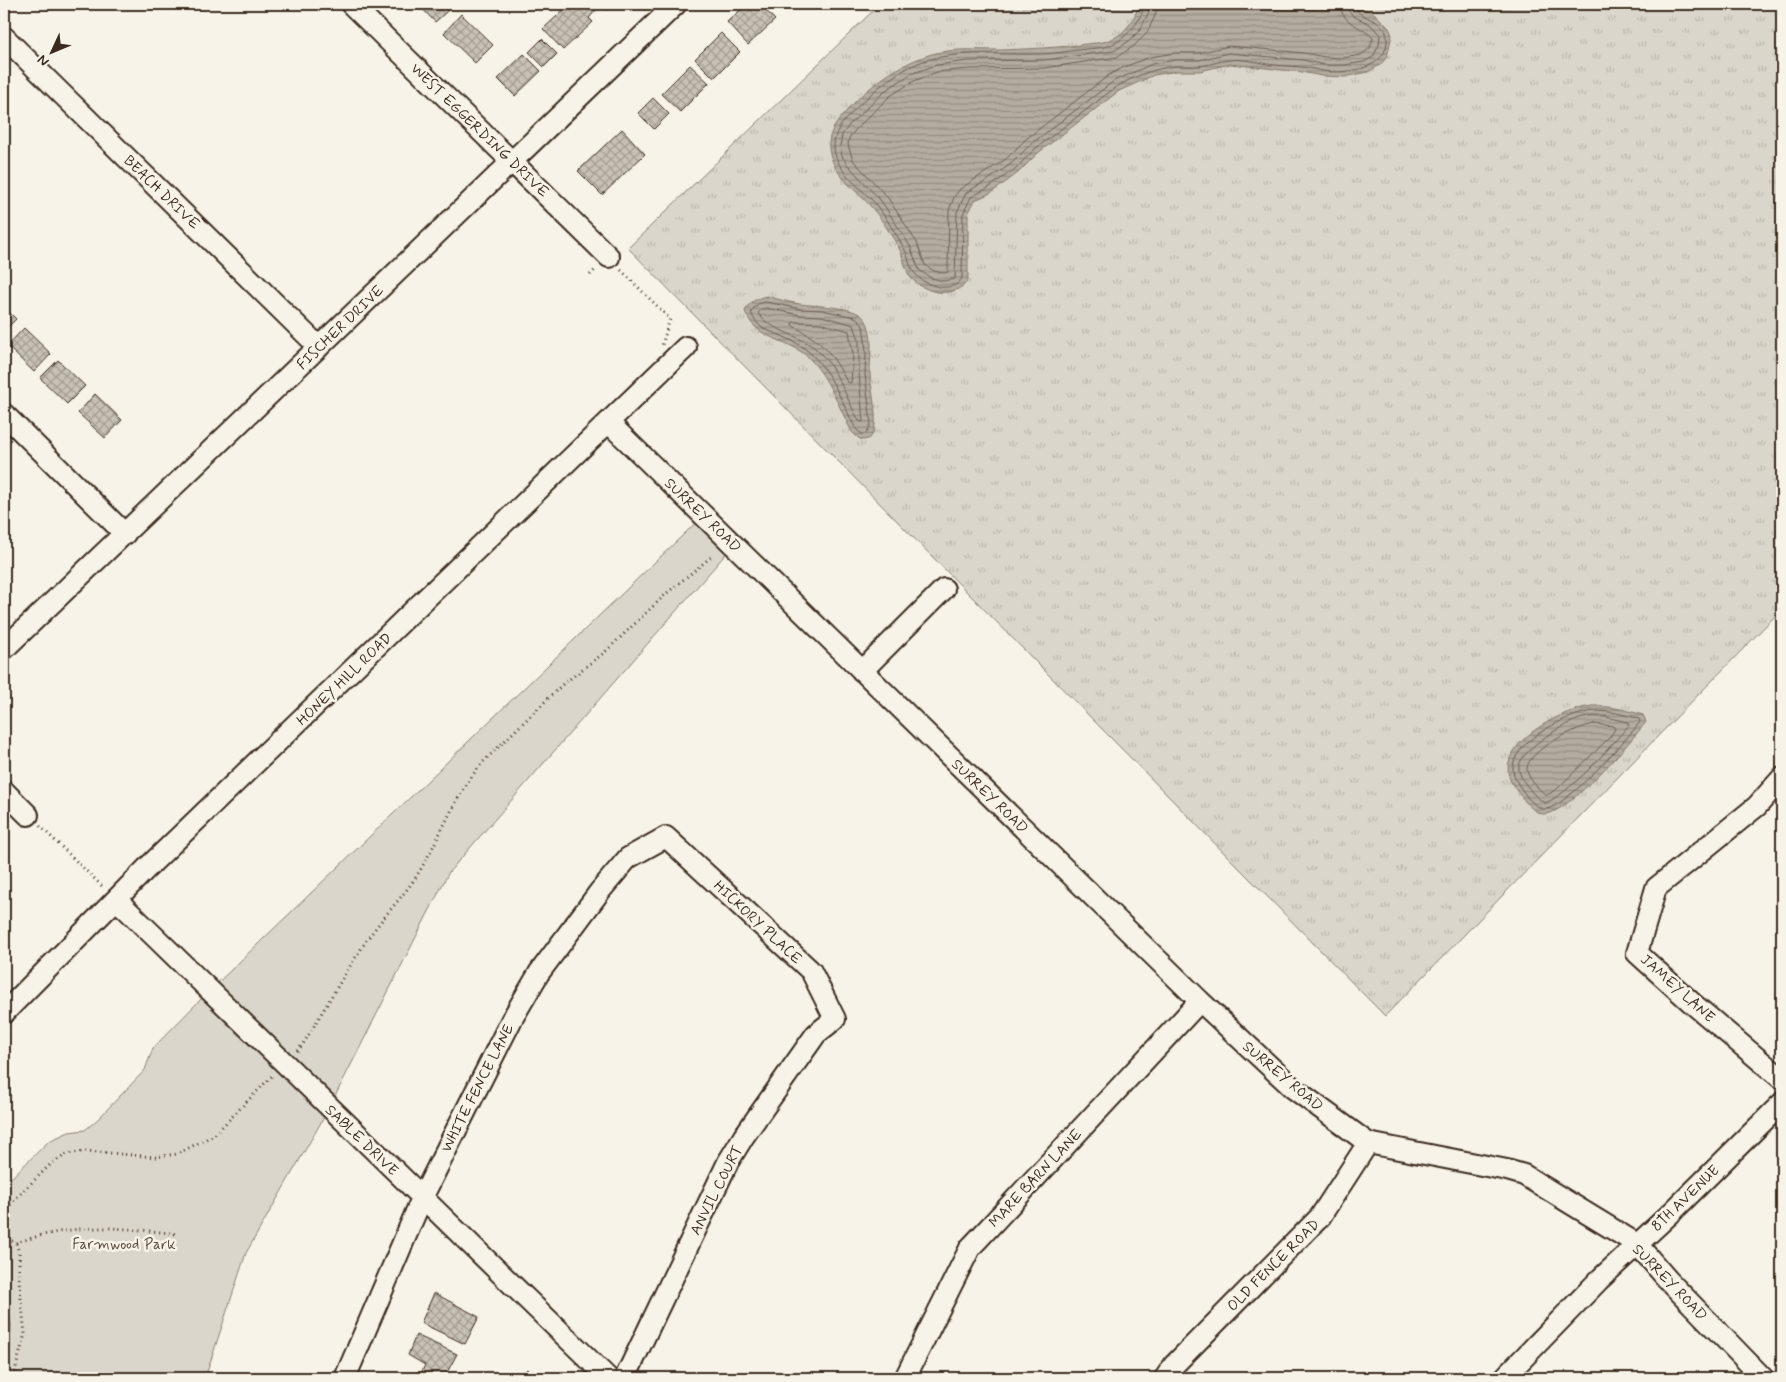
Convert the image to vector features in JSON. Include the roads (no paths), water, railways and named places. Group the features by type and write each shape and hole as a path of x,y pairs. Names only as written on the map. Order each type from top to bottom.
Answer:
{"street":[{"name":"WEST EGGERDING DRIVE","path":"351,4 513,161 608,257"},
{"name":"FISCHER DRIVE","path":"4,649 676,4"},
{"name":"BEACH DRIVE","path":"4,37 319,347"},
{"name":"HONEY HILL ROAD","path":"4,1013 146,869 686,347"},
{"path":"4,414 125,534"},
{"name":"SURREY ROAD","path":"608,422 1200,1001 1293,1088 1368,1143 1508,1170 1524,1175 1637,1244 1668,1280 1763,1378"},
{"path":"862,671 944,590"},
{"name":"JAMEY LANE","path":"1782,778 1757,806 1656,888 1637,953 1692,1003 1782,1078"},
{"path":"4,791 28,815"},
{"name":"HICKORY PLACE","path":"666,837 810,971 835,1019"},
{"name":"WHITE FENCE LANE","path":"345,1378 422,1198 512,1019 539,973 600,891 628,858 666,837"},
{"name":"SABLE DRIVE","path":"117,900 608,1378"},
{"name":"MARE BARN LANE","path":"905,1378 970,1248 1200,1001"},
{"name":"ANVIL COURT","path":"625,1378 728,1162 744,1136 816,1034 835,1019"},
{"name":"8TH AVENUE","path":"1504,1378 1599,1280 1782,1103"},
{"name":"OLD FENCE ROAD","path":"1165,1378 1174,1365 1320,1217 1368,1143"}],"water":[{"path":"1139,4 1357,4 1361,8 1374,13 1389,28 1392,35 1387,57 1380,65 1368,72 1345,77 1322,76 1230,64 1200,71 1177,71 1154,75 1119,91 1038,153 1018,173 991,193 975,200 968,214 968,281 962,287 947,292 940,292 924,288 917,283 909,275 900,250 880,218 835,167 830,155 829,146 831,133 836,124 866,91 904,65 918,59 948,51 1040,48 1098,43 1115,38 1120,34 1132,21"},
{"path":"766,296 800,304 833,307 851,311 858,313 867,322 870,336 870,373 875,409 875,428 868,439 861,439 852,432 824,377 809,358 792,346 761,332 749,320 745,311 749,305 759,298"},
{"path":"1593,706 1637,713 1643,715 1646,722 1599,775 1569,802 1546,814 1536,812 1512,783 1508,771 1510,759 1517,747 1527,736 1540,727 1568,712"}],"park label":[{"name":"Farmwood Park","path":"124,1244"}]}
